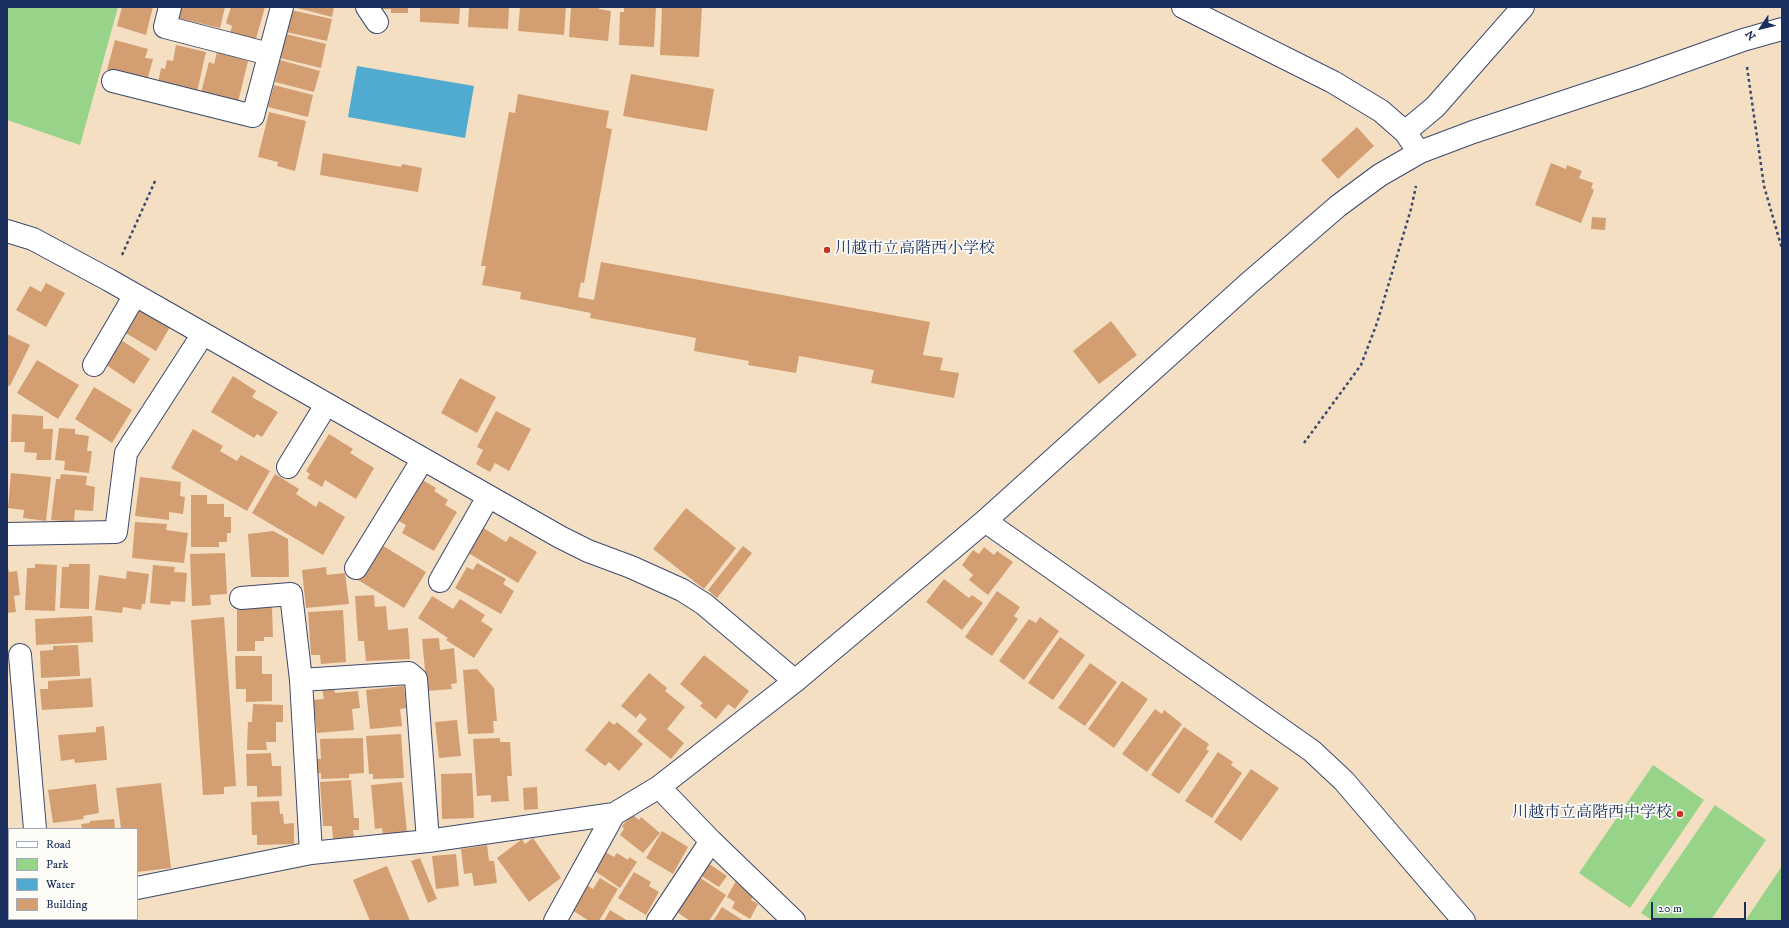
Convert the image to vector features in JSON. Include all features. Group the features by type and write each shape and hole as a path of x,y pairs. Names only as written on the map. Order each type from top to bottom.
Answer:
{"street":[{"path":"170,7 165,27 269,54"},
{"path":"113,81 253,116 282,7"},
{"path":"1183,7 1333,82 1381,110 1405,132 1420,152"},
{"path":"1405,132 1435,107 1522,7"},
{"path":"138,888 311,853 428,841 614,814 659,787 795,681 985,521 1249,283 1338,206 1380,175 1420,152 1473,132 1639,77 1743,40 1782,29"},
{"path":"7,231 34,239 109,280 488,497 588,551 631,566 682,590 704,604 795,681"},
{"path":"94,365 135,295"},
{"path":"7,534 116,532 126,453 203,334"},
{"path":"288,467 326,405"},
{"path":"356,568 423,459"},
{"path":"440,581 488,497"},
{"path":"985,521 1312,751 1344,781 1464,921"},
{"path":"241,598 291,594 301,680 311,853"},
{"path":"20,655 35,828"},
{"path":"301,680 409,673 416,679 428,841"},
{"path":"659,787 711,841 773,913 794,921"},
{"path":"555,921 614,814"},
{"path":"658,921 711,841"}],"path":[{"path":"1743,40 1764,186 1782,249"},
{"path":"1304,443 1360,365 1377,323 1411,209 1419,174 1420,152"},
{"path":"109,280 156,179"}],"green space":[{"path":"7,7 118,7 80,145 7,120"},
{"path":"1653,765 1704,800 1630,908 1579,873"},
{"path":"1715,805 1766,840 1710,921 1653,921 1641,913"},
{"path":"1782,866 1782,921 1745,921"}],"water":[{"path":"357,66 474,86 465,138 348,117"}],"building":[{"path":"122,7 153,7 146,35 117,26"},
{"path":"181,7 225,7 220,28 178,18"},
{"path":"231,7 265,7 254,46 228,39 232,26 226,23"},
{"path":"293,7 334,7 332,17"},
{"path":"377,7 408,7 408,13 391,13 391,9 377,9"},
{"path":"420,7 460,7 459,24 420,22"},
{"path":"469,7 509,7 508,29 468,27"},
{"path":"520,7 566,7 564,35 518,31"},
{"path":"571,7 599,7 599,9 611,11 608,41 569,37"},
{"path":"624,7 656,7 654,47 619,45 620,12 624,12"},
{"path":"662,7 702,7 699,57 660,55"},
{"path":"291,10 332,19 327,41 286,32"},
{"path":"286,34 326,44 321,68 280,58"},
{"path":"115,40 148,49 145,58 153,59 147,81 107,70"},
{"path":"176,45 206,52 197,92 158,83 161,68 165,69 167,60 173,61"},
{"path":"217,52 248,61 238,102 201,93 209,62 214,64"},
{"path":"280,60 320,71 314,92 275,82"},
{"path":"631,74 714,89 707,131 623,116"},
{"path":"274,85 313,95 308,117 268,107"},
{"path":"518,94 609,111 606,128 612,129 584,283 581,282 578,297 594,300 601,262 930,322 923,355 943,358 940,370 959,373 954,398 871,383 874,370 799,356 796,373 748,365 749,361 694,351 696,338 590,318 591,313 520,299 521,292 482,285 486,266 481,266 509,112 515,113"},
{"path":"269,112 306,121 295,171 277,166 278,162 258,157"},
{"path":"1357,127 1374,146 1338,179 1321,160"},
{"path":"323,153 401,167 402,164 422,168 418,192 320,175"},
{"path":"1551,163 1566,169 1567,165 1582,171 1579,178 1593,183 1591,188 1594,190 1581,223 1535,205"},
{"path":"1592,217 1606,218 1605,230 1591,229"},
{"path":"46,283 65,293 46,327 16,310 30,286 41,292"},
{"path":"137,309 170,327 156,351 124,332"},
{"path":"1111,321 1137,355 1099,384 1073,351"},
{"path":"7,334 30,345 10,386 7,385"},
{"path":"121,340 150,359 134,384 105,364"},
{"path":"37,360 79,385 58,419 17,393"},
{"path":"233,376 256,391 252,397 278,412 262,437 257,434 254,438 211,412"},
{"path":"460,378 496,397 477,433 441,413"},
{"path":"94,387 132,410 112,443 75,419"},
{"path":"496,411 531,429 509,471 495,463 490,472 476,464 483,450 477,447"},
{"path":"12,414 43,416 43,429 53,429 51,460 36,460 37,453 24,452 25,442 11,442"},
{"path":"59,428 75,429 75,434 89,436 87,451 92,451 89,473 64,470 65,461 55,460"},
{"path":"193,429 223,446 220,451 237,461 241,455 270,471 247,511 171,468"},
{"path":"329,434 353,449 350,453 374,468 356,499 325,480 322,487 307,478 310,474 306,471"},
{"path":"11,473 51,477 46,521 23,518 24,510 8,508"},
{"path":"61,474 87,476 86,485 95,487 93,511 75,510 74,522 51,520 56,479 60,479"},
{"path":"275,474 299,489 296,494 316,507 319,501 345,517 323,555 252,513"},
{"path":"140,477 181,482 180,496 185,497 183,514 169,512 169,520 135,516"},
{"path":"419,478 436,488 434,491 448,500 445,505 457,512 434,551 402,533 406,525 395,519"},
{"path":"191,495 207,495 207,504 224,504 224,517 231,517 231,533 227,533 227,542 219,542 219,547 191,547"},
{"path":"686,508 736,548 704,589 653,549"},
{"path":"135,522 167,524 166,530 188,533 184,563 132,558"},
{"path":"480,526 506,542 510,536 537,552 518,583 465,551"},
{"path":"273,531 288,539 289,577 251,577 248,534"},
{"path":"380,544 426,572 404,608 358,580"},
{"path":"743,546 752,553 717,598 708,590"},
{"path":"984,547 994,555 997,551 1013,562 988,595 969,580 973,575 962,565 973,550 979,554"},
{"path":"225,553 227,594 210,595 211,605 192,606 190,554"},
{"path":"477,563 506,579 503,584 514,591 501,614 455,588 467,567 473,570"},
{"path":"7,564 9,572 17,571 20,595 14,596 16,612 7,613"},
{"path":"35,564 57,565 55,611 25,610 27,568 35,568"},
{"path":"69,564 90,564 89,609 60,608 62,567 69,567"},
{"path":"153,565 175,567 174,572 187,573 185,602 171,601 170,605 150,603"},
{"path":"326,567 327,575 345,573 349,604 306,608 302,570"},
{"path":"127,571 149,574 145,604 142,604 141,610 123,607 122,613 95,610 99,575 126,579"},
{"path":"944,579 969,598 972,595 983,603 962,630 926,602"},
{"path":"997,591 1020,607 1014,616 1018,619 992,656 965,637"},
{"path":"374,595 375,607 386,606 388,630 408,628 410,659 366,661 364,641 358,641 355,596"},
{"path":"432,596 453,609 460,599 485,615 481,621 493,629 474,658 446,640 448,638 418,618"},
{"path":"237,607 272,607 273,637 264,637 264,641 255,641 255,651 237,651"},
{"path":"343,610 346,662 321,664 320,655 311,655 308,612"},
{"path":"92,616 93,642 36,645 35,619"},
{"path":"224,617 236,786 224,787 224,794 203,795 191,620"},
{"path":"1040,617 1059,631 1024,680 999,661 1029,619 1036,623"},
{"path":"1060,637 1085,655 1053,700 1028,683"},
{"path":"439,638 440,650 454,648 457,683 451,684 452,689 427,691 422,639"},
{"path":"78,645 80,676 41,678 40,651 53,650 53,646"},
{"path":"704,655 749,691 735,709 728,704 716,719 700,706 703,703 680,684"},
{"path":"235,656 262,656 262,674 272,674 272,701 246,702 246,689 236,689"},
{"path":"1090,663 1117,682 1085,726 1058,708"},
{"path":"477,669 494,688 497,721 493,721 494,733 468,734 463,670"},
{"path":"649,673 667,688 665,691 685,707 667,729 684,743 671,759 637,731 647,719 640,713 636,718 621,706"},
{"path":"91,678 93,707 42,710 40,689 48,689 48,681"},
{"path":"1122,681 1148,699 1114,748 1088,729"},
{"path":"404,686 406,708 400,709 402,726 370,729 366,690"},
{"path":"334,688 335,693 358,691 360,708 352,709 354,730 317,733 313,700 324,699 322,689"},
{"path":"253,704 283,705 283,722 276,722 276,742 266,742 267,750 247,750 248,722 252,722"},
{"path":"1155,709 1162,714 1164,710 1182,724 1147,772 1122,754"},
{"path":"457,720 461,756 439,758 435,722"},
{"path":"609,721 614,725 617,722 643,744 619,771 609,762 605,766 585,750"},
{"path":"104,726 107,760 75,763 74,759 61,761 58,735 96,732 96,727"},
{"path":"1184,727 1209,744 1206,749 1209,751 1179,794 1151,775"},
{"path":"401,734 404,778 373,779 373,774 369,774 366,736"},
{"path":"363,738 364,773 349,774 349,778 321,779 321,773 317,773 317,759 321,759 320,739"},
{"path":"500,738 500,742 510,742 512,776 507,776 509,801 491,802 491,795 477,796 473,739"},
{"path":"1218,752 1233,762 1231,765 1242,773 1212,818 1185,801"},
{"path":"271,753 272,766 281,766 282,796 257,797 257,786 247,786 246,754"},
{"path":"1251,769 1279,788 1241,841 1214,822"},
{"path":"472,773 474,818 442,819 441,774"},
{"path":"351,780 354,818 359,818 359,830 353,830 354,837 333,839 332,826 323,826 320,782"},
{"path":"402,782 407,832 383,834 382,828 375,829 371,785"},
{"path":"161,783 171,868 138,872 138,828 121,828 116,788"},
{"path":"96,784 99,813 83,816 84,819 53,823 48,790"},
{"path":"537,787 538,809 524,810 523,788"},
{"path":"279,801 280,814 283,814 284,824 294,823 294,844 257,845 257,835 252,835 251,802"},
{"path":"632,814 639,820 641,817 660,833 643,853 620,835 624,829 622,826"},
{"path":"114,819 115,828 82,828 81,824 90,823 90,821"},
{"path":"7,831 8,831 8,888"},
{"path":"662,831 688,847 673,874 646,858"},
{"path":"533,838 561,878 529,902 497,858 522,839 525,844"},
{"path":"487,845 489,861 494,861 497,883 474,886 472,873 464,874 461,849"},
{"path":"604,851 614,857 617,853 628,860 629,857 637,862 620,888 592,869"},
{"path":"456,854 459,886 436,889 432,856"},
{"path":"420,858 437,899 428,903 411,861"},
{"path":"708,863 727,876 719,887 700,875"},
{"path":"387,866 410,921 370,921 353,880"},
{"path":"634,872 651,882 649,886 659,892 646,915 618,898"},
{"path":"699,877 726,895 709,921 690,921 677,912"},
{"path":"600,878 618,889 599,921 589,921 572,910 587,885 593,889"},
{"path":"736,881 755,892 751,900 758,904 750,919 732,908 735,902 727,897"},
{"path":"722,907 744,921 713,921"},
{"path":"610,910 628,921 604,921"}],"place":[{"name":"川越市立高階西小学校","path":"827,250"},
{"name":"川越市立高階西中学校","path":"1680,814"}]}
